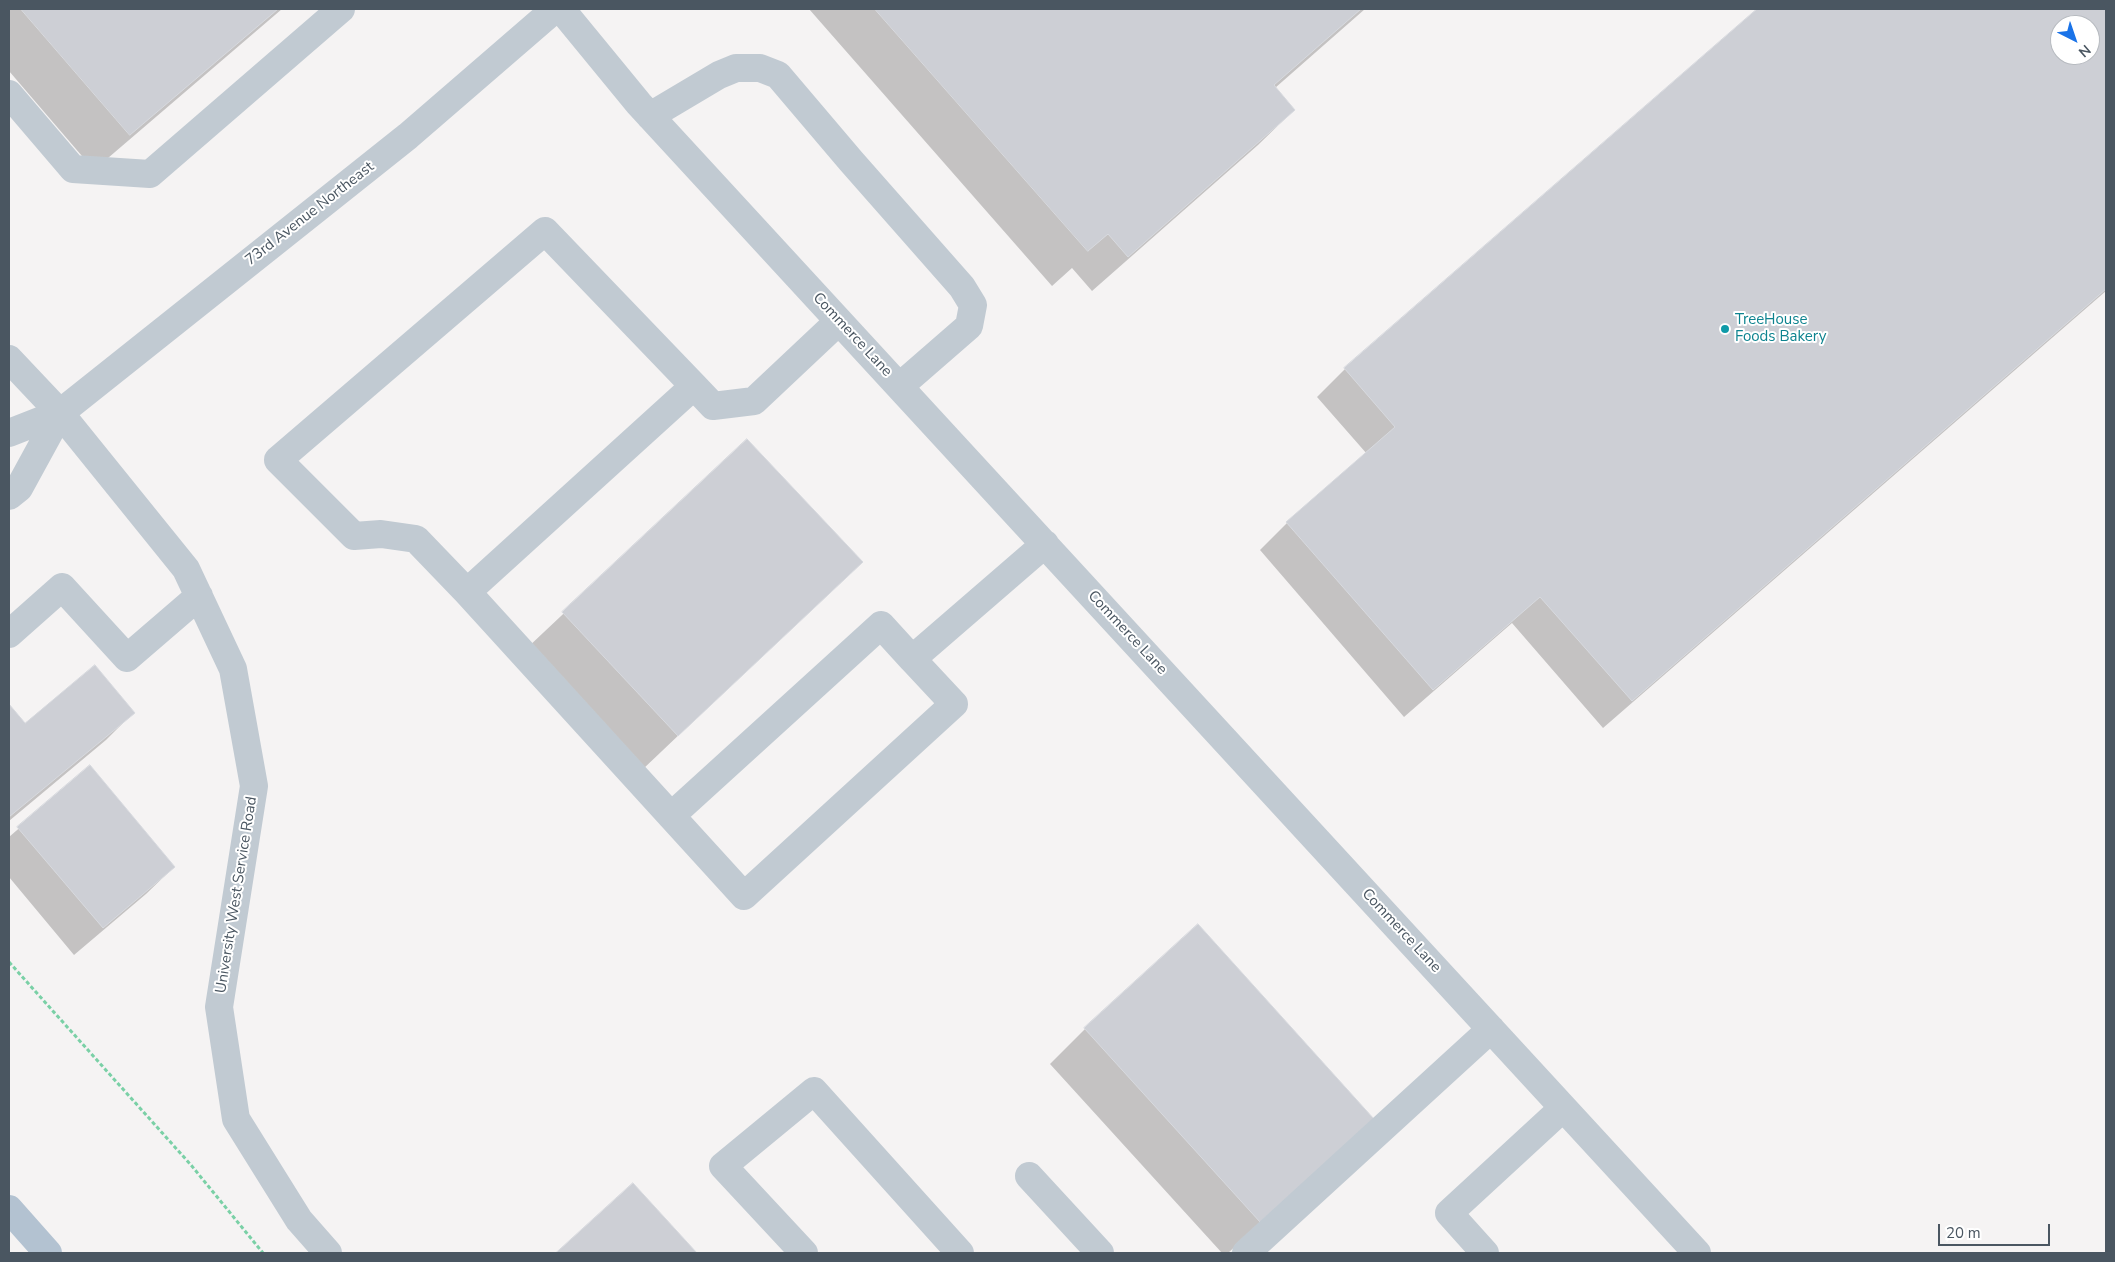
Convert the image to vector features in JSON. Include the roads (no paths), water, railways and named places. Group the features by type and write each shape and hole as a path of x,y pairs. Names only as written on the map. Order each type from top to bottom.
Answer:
{"main road":[{"path":"9,1209 48,1253"}],"street":[{"path":"9,94 74,169 150,174 341,9"},
{"name":"73rd Avenue Northeast","path":"9,433 60,413 408,136 555,9"},
{"name":"Commerce Lane","path":"561,9 650,116 1697,1253"},
{"path":"650,116 719,75 736,68 760,68 778,75 850,161 962,287 973,306 969,326 900,386"},
{"path":"671,816 881,626 954,704 744,896 416,538 381,534 354,536 278,460 545,231 713,406 754,402 839,321"},
{"name":"University West Service Road","path":"9,359 60,413 186,569 233,669 254,786 219,1007 236,1119 299,1220 328,1253"},
{"path":"467,592 694,386"},
{"name":"73rd Avenue Northeast","path":"9,496 19,488 60,413"},
{"path":"912,659 1045,544"},
{"path":"9,634 62,587 127,658 199,596"},
{"path":"1246,1253 1491,1029"},
{"path":"804,1253 723,1166 814,1091 960,1253"},
{"path":"1485,1253 1450,1213 1563,1108"},
{"path":"1029,1176 1100,1253"}],"place":[{"name":"TreeHouse Foods Bakery","path":"1725,329"}]}
